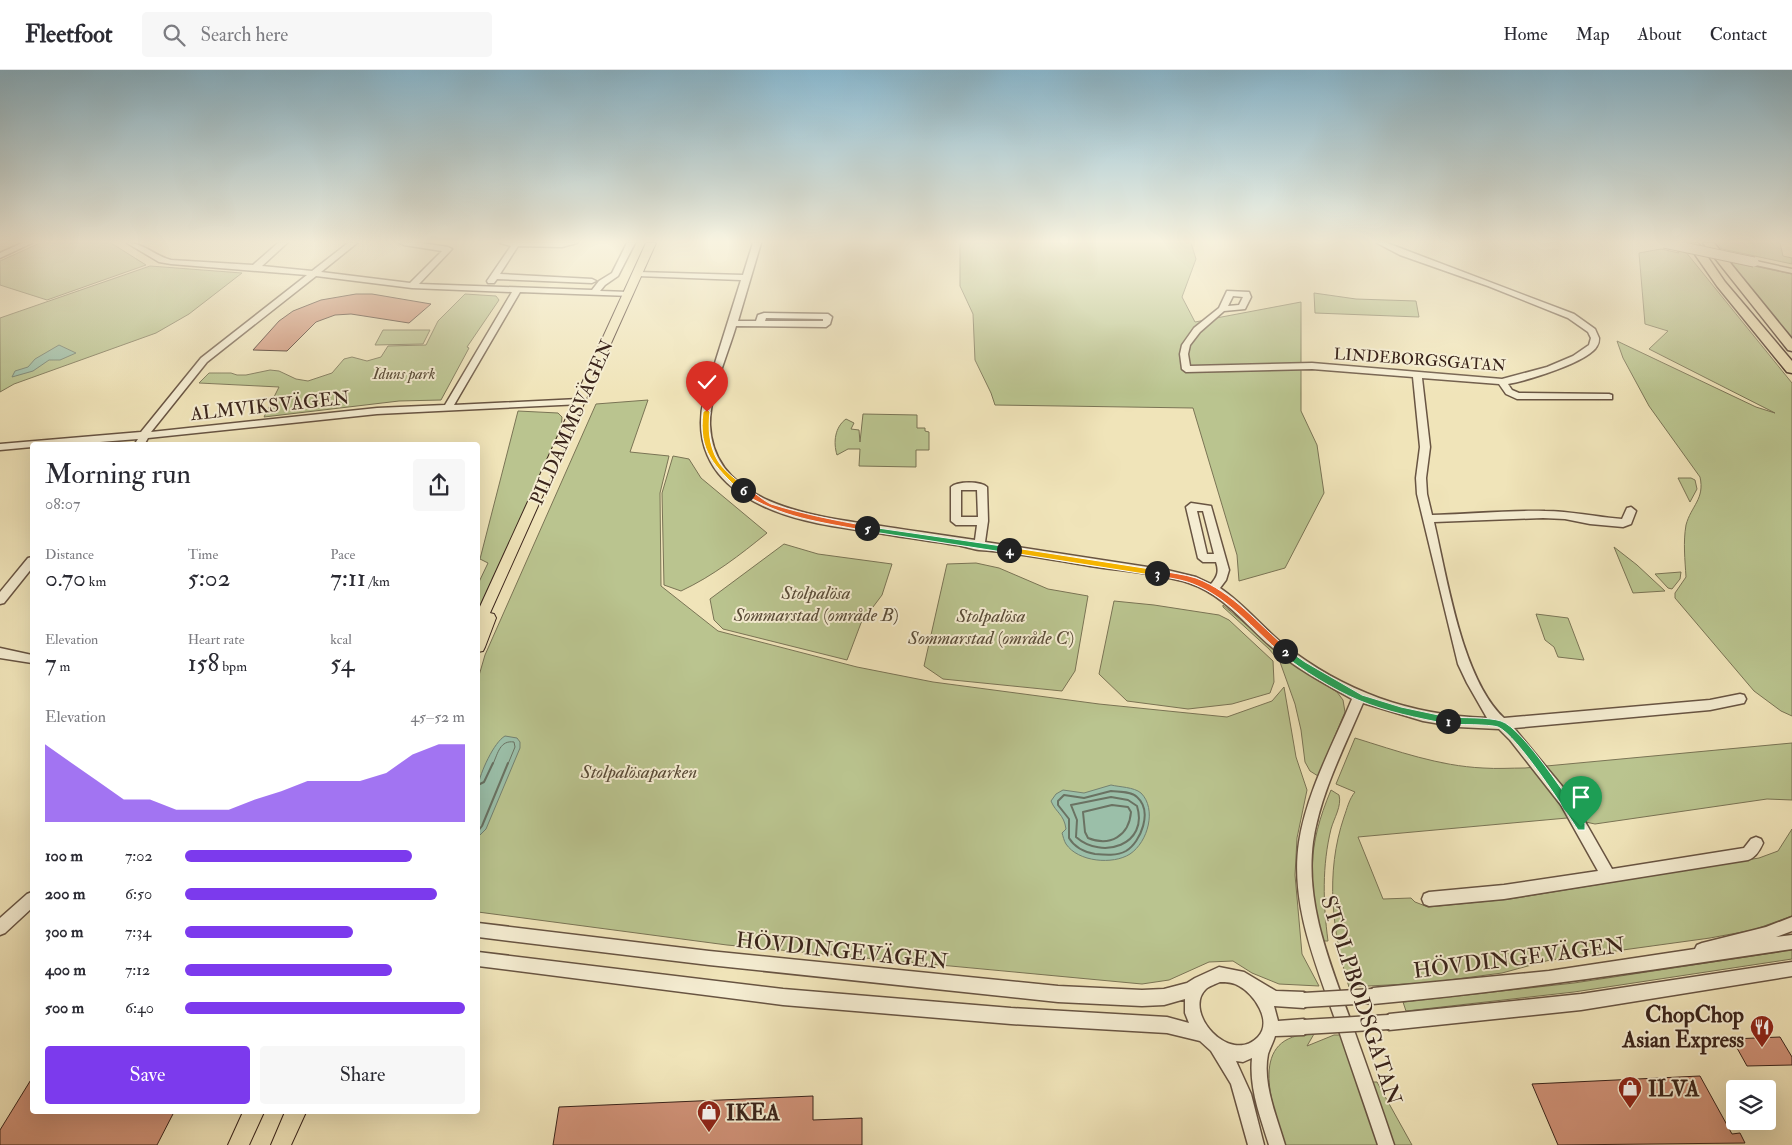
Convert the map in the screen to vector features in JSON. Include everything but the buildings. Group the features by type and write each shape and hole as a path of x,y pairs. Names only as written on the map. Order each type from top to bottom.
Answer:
{"highway":[{"path":"1729,293 1792,369"},
{"path":"1748,293 1792,347"}],"main road":[{"name":"PILDAMMSVÄGEN","path":"480,621 628,294"},
{"name":"PILDAMMSVÄGEN","path":"480,643 518,539"},
{"path":"238,1145 253,1114"},
{"path":"281,1145 295,1114"}],"street":[{"path":"140,442 149,427 204,360 291,293"},
{"path":"448,409 515,293"},
{"path":"600,293 628,294"},
{"path":"742,293 709,404 705,426 709,449 715,462 738,486 764,504 798,516 1167,574 1192,580 1213,589 1243,612 1258,628 1302,664 1359,697 1401,711 1442,720 1500,724 1710,705 1740,699"},
{"name":"LINDEBORGSGATAN","path":"1222,310 1189,339 1184,354 1186,369 1312,366 1502,382 1528,378 1585,352 1593,346 1594,335 1589,328 1571,316 1514,293"},
{"path":"733,322 760,323 826,324 828,317 764,315 761,317 760,323"},
{"path":"1417,374 1425,447 1421,478 1422,494 1464,664 1481,699 1500,724 1514,736 1566,801 1609,876"},
{"path":"1502,382 1509,392 1517,396 1609,397"},
{"name":"ALMVIKSVÄGEN","path":"60,442 271,424 377,411 579,402"},
{"name":"ALMVIKSVÄGEN","path":"0,447 30,444"},
{"path":"1213,589 1222,580 1223,574 1220,558 1207,508 1191,507 1203,558 1220,558"},
{"path":"1428,519 1543,514 1623,522 1627,521 1631,511"},
{"path":"980,546 983,521"},
{"path":"0,600 30,562"},
{"path":"0,654 30,659"},
{"name":"STOLPBODSGATAN","path":"1359,697 1313,813 1306,841 1304,878 1308,909 1324,968 1386,1145"},
{"path":"1429,899 1504,892 1748,854 1756,843"},
{"path":"0,928 30,901"},
{"path":"1660,962 1766,934 1792,924"},
{"name":"HÖVDINGEVÄGEN","path":"480,930 709,958 1058,994 1142,998 1164,997 1190,990 1209,977 1219,974 1231,975 1243,979 1274,998 1304,1000 1474,987 1792,942"},
{"path":"480,959 783,997 1011,1016 1167,1025 1208,1039 1235,1053 1255,1050 1263,1044"},
{"path":"1277,1145 1261,1087 1259,1069 1259,1056 1270,1029 1389,1022 1581,1002 1792,969"},
{"path":"1200,983 1193,998 1192,1006 1197,1025 1228,1060 1240,1081 1256,1145"},
{"name":"HÖVDINGEVÄGEN","path":"1253,986 1268,1006 1271,1018 1270,1029"}],"green space":[{"path":"26,293 66,293 47,300"},
{"path":"72,293 216,293 189,314 156,333 14,384 0,392 0,318"},
{"path":"963,293 1183,293 1182,297 1195,322 1301,302 1301,411 1317,445 1324,493 1285,568 1239,581 1237,555 1193,408 995,405 975,360 973,314"},
{"path":"1314,293 1356,299 1416,301 1419,317 1315,313"},
{"path":"1642,293 1719,293 1792,383 1792,716 1781,711 1754,691 1675,598 1675,593 1686,577 1685,531 1688,518 1701,491 1700,477 1649,406 1623,358 1617,341 1756,407 1775,413 1649,349 1668,331 1645,324"},
{"path":"1756,293 1792,293 1792,339"},
{"name":"Iduns park","path":"465,294 496,296 499,300 467,347 469,348 441,400 399,401 264,417 279,387 199,383 209,373 246,375 270,370 279,371 296,379 308,381 332,373 344,359 352,357 367,361 381,357 388,346 426,345 438,321"},
{"path":"383,330 430,330 423,344 375,345"},
{"name":"Stolpalösaparken","path":"648,400 630,452 669,456 660,493 661,586 718,631 857,667 933,682 1099,704 1227,717 1272,701 1284,687 1296,757 1307,790 1297,838 1295,875 1302,954 1319,986 1279,984 1252,973 1233,961 1209,962 1169,980 1142,984 727,945 480,912 480,672 485,655 596,404"},
{"path":"518,411 558,413 562,417 561,430 480,609 480,580 488,563 480,559"},
{"path":"863,414 917,415 917,428 925,428 925,431 929,432 929,450 916,450 916,467 859,466 860,449 848,449 837,455 835,440 839,426 846,419 854,423 851,429 859,430 860,442"},
{"path":"673,456 689,459 701,478 767,533 715,572 681,591 664,585 662,493"},
{"path":"1678,478 1691,478 1695,480 1697,489 1690,502"},
{"name":"Stolpalösa Sommarstad (område B)","path":"784,544 818,554 892,564 882,595 861,623 847,660 723,629 714,620 710,599"},
{"path":"1614,547 1637,565 1665,591 1633,593"},
{"name":"Stolpalösa Sommarstad (område C)","path":"976,563 999,568 1048,589 1088,596 1075,671 1062,691 943,679 924,666 947,564"},
{"path":"1681,572 1680,579 1672,589 1668,588 1655,574"},
{"path":"1114,601 1219,615 1229,620 1273,661 1274,682 1270,693 1232,704 1188,709 1127,701 1099,674"},
{"path":"1223,605 1294,665 1337,692 1343,700 1345,712 1318,776 1310,771 1305,762 1295,704 1280,662"},
{"path":"1536,614 1568,618 1584,660 1558,657 1554,647 1545,640"},
{"path":"1355,738 1434,761 1467,767 1494,768 1525,768 1792,743 1792,800 1767,799 1595,824 1567,818 1358,837 1383,899 1411,898 1415,902 1428,907 1510,899 1759,858 1778,851 1792,829 1792,916 1753,930 1710,938 1550,960 1502,973 1426,983 1349,987 1338,945 1333,902 1333,881 1334,859 1338,838 1348,804 1355,792 1336,784"},
{"path":"1331,790 1339,795 1340,799 1331,829 1326,857 1324,899 1328,941 1323,941 1315,900 1312,864 1318,829"},
{"path":"1792,950 1792,959 1574,992 1406,1011 1403,1002 1574,983"},
{"path":"1314,1034 1307,1046 1334,1035 1341,1035 1378,1145 1284,1145 1270,1092 1269,1074 1271,1058 1279,1046 1293,1037"},
{"path":"1372,1082 1377,1082 1412,1145 1394,1145"}],"water":[{"path":"59,345 76,353 60,360 49,360 33,371 12,377 15,371 28,367 35,359"},
{"path":"505,736 517,738 520,742 520,748 486,829 480,835 480,778 492,751"},
{"path":"1111,785 1141,793 1146,800 1149,816 1146,834 1136,849 1130,854 1115,860 1096,860 1079,855 1065,843 1062,833 1066,829 1065,824 1051,801 1056,794 1063,790 1084,793"}],"place":[{"name":"ChopChop Asian Express","path":"1762,1048"},
{"name":"ILVA","path":"1630,1109"},
{"name":"IKEA","path":"709,1133"}],"route":[{"path":"707,412 705,419 706,436 715,462 738,486 764,504 798,516 830,522 1062,557 1167,574 1192,580 1213,589 1228,599 1278,646 1302,664 1359,697 1401,711 1442,720 1500,724 1514,736 1553,784 1566,801 1581,827"}]}
